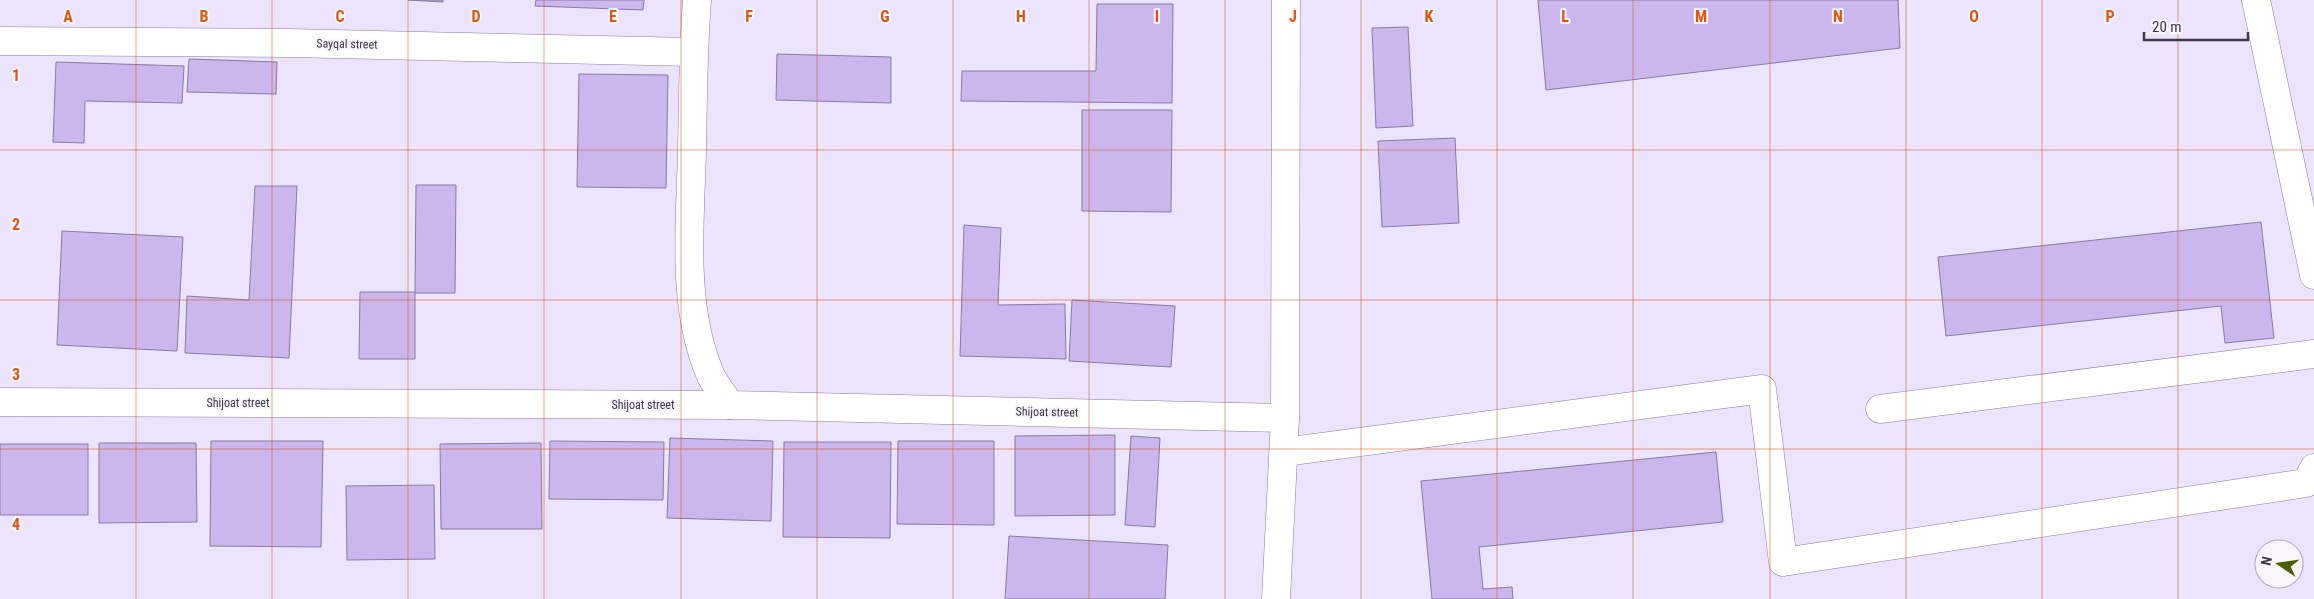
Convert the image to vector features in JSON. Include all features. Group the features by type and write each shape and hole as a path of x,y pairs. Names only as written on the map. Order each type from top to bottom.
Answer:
{"street":[{"path":"697,0 693,52 690,224 692,298 702,350 712,378 730,405"},
{"path":"1276,599 1285,418 1286,0"},
{"path":"2256,0 2314,275"},
{"name":"Sayqal street","path":"0,41 289,43 693,52"},
{"path":"1880,409 2314,354"},
{"path":"1284,452 1762,390 1783,562 2306,483 2314,468"},
{"name":"Shijoat street","path":"0,402 730,405 1285,418"}],"building":[{"path":"408,0 443,0 443,2"},
{"path":"536,0 644,0 643,10 535,6"},
{"path":"1538,0 1898,0 1900,48 1546,90"},
{"path":"1097,4 1173,4 1172,103 961,101 962,71 1096,71"},
{"path":"1408,27 1413,126 1376,128 1372,28"},
{"path":"777,54 891,57 891,103 776,100"},
{"path":"189,59 277,62 276,94 187,92"},
{"path":"56,62 184,66 182,103 85,101 84,143 53,142"},
{"path":"579,74 668,75 666,188 577,187"},
{"path":"1082,110 1172,110 1171,212 1082,211"},
{"path":"1455,138 1459,223 1382,227 1378,141"},
{"path":"416,185 456,185 455,293 415,293"},
{"path":"255,186 297,186 289,358 185,353 187,296 249,300"},
{"path":"2261,222 2274,338 2225,343 2221,306 1946,336 1938,257"},
{"path":"964,225 1001,228 998,305 1065,304 1066,359 960,356"},
{"path":"62,231 183,237 177,351 57,345"},
{"path":"360,292 415,292 415,359 359,359"},
{"path":"1072,300 1175,306 1171,367 1069,361"},
{"path":"1115,435 1115,515 1015,516 1015,436"},
{"path":"1131,436 1160,438 1155,527 1125,525"},
{"path":"670,438 773,441 771,521 667,518"},
{"path":"211,441 323,441 321,547 210,546"},
{"path":"550,441 664,442 663,500 549,499"},
{"path":"898,441 994,441 994,525 897,524"},
{"path":"784,442 891,442 890,538 783,537"},
{"path":"99,443 196,443 197,522 99,523"},
{"path":"541,443 542,529 441,529 440,444"},
{"path":"0,444 88,444 88,515 0,515"},
{"path":"1716,452 1723,522 1479,547 1483,589 1512,587 1513,599 1432,599 1421,481"},
{"path":"434,485 435,559 347,560 346,486"},
{"path":"1009,536 1168,545 1165,599 1005,599"}]}
